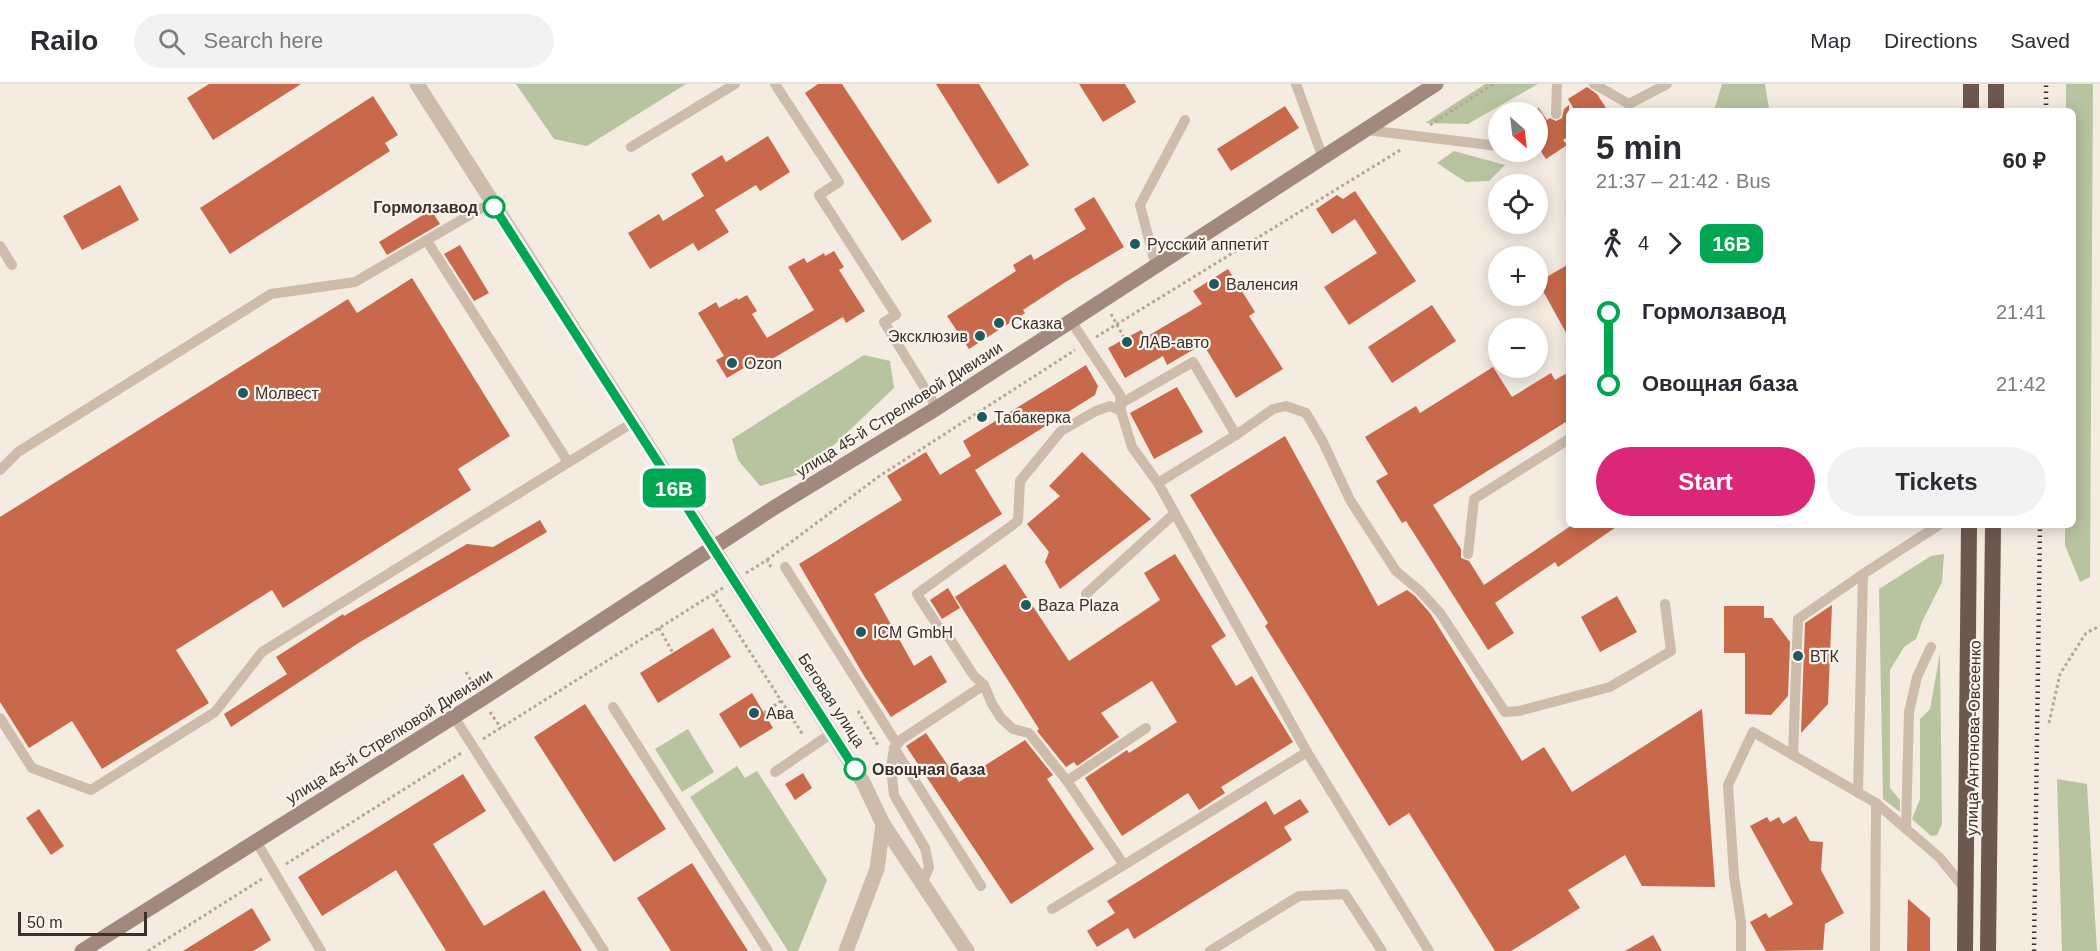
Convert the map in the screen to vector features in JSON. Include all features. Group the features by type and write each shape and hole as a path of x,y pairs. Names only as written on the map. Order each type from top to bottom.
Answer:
{"highway":[{"path":"1971,84 1971,108"},
{"path":"1996,84 1996,108"},
{"name":"улица Антонова-Овсеенко","path":"1965,951 1969,528"},
{"name":"улица Антонова-Овсеенко","path":"1988,951 1994,528"}],"main road":[{"name":"улица 45-й Стрелковой Дивизии","path":"82,951 454,717 772,509 937,408 1436,84"}],"street":[{"path":"417,84 712,548"},
{"name":"Беговая улица","path":"712,548 863,782 883,824 967,951"},
{"path":"846,951 878,869 883,824"}],"lane":[{"path":"631,147 735,84"},
{"path":"775,84 839,182 819,195 896,315 884,322 937,408"},
{"path":"1296,84 1323,158"},
{"path":"1556,114 1557,84"},
{"path":"1594,84 1629,104 1667,84"},
{"path":"1156,266 1140,205 1185,120"},
{"path":"1367,130 1488,145"},
{"path":"0,470 18,452 271,294 355,282 492,202"},
{"path":"427,241 568,462"},
{"path":"0,246 12,265"},
{"path":"1071,321 1120,395 1121,408 1132,447 1158,483 1307,752 1429,951"},
{"path":"1124,865 1066,781 1029,733 1013,729 1001,718 984,685 974,676 951,639 939,628 916,594 1018,521 1020,481 1061,431 1096,411 1110,406 1121,408 1193,362 1236,435"},
{"path":"1158,483 1236,435 1273,409 1286,406 1306,413 1323,442 1350,500 1396,572 1420,591 1440,613 1505,712 1519,711 1610,687 1671,651 1665,604"},
{"path":"0,718 32,768 92,790 215,712 262,652 632,423"},
{"path":"1468,554 1474,499 1566,441"},
{"path":"1086,594 1175,513"},
{"path":"1793,755 1798,619 1934,528"},
{"path":"785,567 981,886"},
{"path":"1858,793 1863,574"},
{"path":"1906,829 1910,712 1917,677 1931,647"},
{"path":"922,884 928,867 925,848 894,795 891,767 895,746 908,734 984,685"},
{"path":"613,707 768,951"},
{"path":"454,717 604,951"},
{"path":"1066,781 1146,728"},
{"path":"1741,951 1741,922 1734,876 1728,785 1754,732 1876,803 1940,858 1965,889"},
{"path":"775,772 832,733"},
{"path":"1052,909 1307,752"},
{"path":"1875,951 1876,803"},
{"path":"256,842 321,951"},
{"path":"1210,951 1299,896 1346,894 1382,951"}],"path":[{"path":"767,560 878,477 1086,343 1406,146 1436,120 1493,84"},
{"path":"1103,301 1125,339"},
{"path":"148,951 713,594"},
{"path":"2049,723 2060,674 2086,633 2100,626"},
{"path":"659,628 673,653"},
{"path":"764,713 781,701"}],"green space":[{"path":"516,84 686,84 587,146 554,139"},
{"path":"1485,84 1538,84 1506,102 1488,102 1488,113 1468,124 1425,123"},
{"path":"1722,84 1765,84 1769,108 1715,108"},
{"path":"2066,84 2093,84 2090,577 2080,582 2065,545 2065,528 2076,528 2076,108 2066,108"},
{"path":"1454,151 1505,165 1496,174 1488,174 1488,181 1466,182 1437,163"},
{"path":"864,355 890,361 894,388 835,444 797,475 760,486 738,460 732,439"},
{"path":"1944,554 1942,582 1916,639 1904,647 1890,670 1890,788 1900,800 1900,812 1883,799 1879,589 1931,556"},
{"path":"1940,653 1942,824 1937,835 1931,836 1912,819 1920,799 1920,719 1930,709"},
{"path":"688,729 714,772 682,792 655,749"},
{"path":"737,766 745,778 757,771 827,880 798,951 788,951 690,797"},
{"path":"2057,779 2087,784 2097,951 2062,951"}],"building":[{"path":"209,84 301,84 213,140 187,98"},
{"path":"818,84 842,84 932,221 902,241 805,93"},
{"path":"936,84 979,84 1029,165 998,184"},
{"path":"1079,84 1125,84 1136,102 1103,122"},
{"path":"1587,87 1597,94 1606,108 1573,108 1568,99"},
{"path":"373,96 398,135 385,143 390,151 230,254 200,208"},
{"path":"1569,105 1569,108 1566,108 1566,138 1563,140 1566,146 1548,158 1548,119 1556,121 1562,118 1564,109"},
{"path":"1285,106 1299,128 1231,171 1217,149"},
{"path":"768,136 790,172 760,191 756,185 715,210 729,232 698,251 693,243 650,269 628,233 659,214 663,221 704,196 691,174 722,155 726,162"},
{"path":"120,185 139,220 82,250 63,216"},
{"path":"1355,191 1416,281 1349,325 1324,287 1377,253 1355,219 1332,234 1316,209 1337,195 1343,199"},
{"path":"1094,197 1124,247 1064,283 1023,310 1025,313 969,349 947,316 1016,271 1013,265 1031,254 1034,260 1086,229 1074,209"},
{"path":"431,210 440,224 387,255 379,242"},
{"path":"460,245 489,293 474,301 444,254"},
{"path":"834,251 844,267 839,270 865,311 846,323 843,317 757,368 754,362 727,378 716,360 724,356 698,313 716,302 719,308 747,295 757,311 752,314 767,338 814,310 788,267 804,258 807,263 824,253 825,256"},
{"path":"1566,266 1566,333 1548,300 1548,276"},
{"path":"1228,269 1255,312 1249,316 1283,369 1236,398 1203,344 1167,365 1163,356 1125,378 1108,348 1141,330 1146,337 1202,304 1193,291"},
{"path":"412,278 510,436 458,469 471,490 283,608 272,590 176,650 209,703 102,769 72,721 29,748 0,702 0,517 348,299 357,313"},
{"path":"1432,305 1456,341 1392,383 1368,347"},
{"path":"1086,365 1098,386 1095,395 975,470 1002,514 874,594 914,666 931,655 947,682 891,717 864,676 799,564 902,500 887,476 926,452 940,475 971,456 963,441"},
{"path":"1488,370 1488,378 1500,378 1512,397 1543,378 1548,378 1551,373 1555,380 1566,374 1566,422 1433,505 1461,549 1461,558 1469,561 1484,585 1568,528 1615,528 1558,567 1555,562 1495,603 1514,633 1488,650 1406,521 1402,523 1376,481 1388,474 1365,437 1416,406 1420,413"},
{"path":"1177,387 1203,432 1154,459 1130,413"},
{"path":"1285,436 1378,606 1407,590 1415,596 1430,613 1522,761 1544,747 1572,792 1702,709 1715,887 1642,886 1625,855 1568,890 1580,908 1511,951 1495,951 1409,813 1389,826 1265,626 1268,623 1190,495"},
{"path":"1082,452 1151,519 1060,589 1045,562 1049,552 1027,524 1060,496 1049,486"},
{"path":"540,520 547,532 360,642 231,727 224,714 287,674 276,657 343,614 344,616 467,544 493,547"},
{"path":"1175,554 1226,636 1211,646 1236,686 1252,676 1293,742 1221,787 1225,793 1199,810 1188,793 1122,836 1085,778 1127,750 1129,753 1177,722 1152,681 1101,713 1119,737 1077,766 1074,762 1066,767 1037,731 1039,729 955,597 1005,564 1069,661 1160,600 1144,573"},
{"path":"948,588 960,608 942,619 930,600"},
{"path":"1617,596 1637,632 1600,652 1581,617"},
{"path":"1832,605 1828,704 1801,733 1805,623"},
{"path":"1724,606 1764,606 1764,618 1772,618 1790,642 1788,696 1771,715 1745,714 1745,653 1724,653"},
{"path":"713,628 731,657 658,703 640,673"},
{"path":"752,693 773,728 740,748 719,714"},
{"path":"585,704 666,829 614,862 534,737"},
{"path":"926,733 959,782 1025,740 1053,775 1047,779 1094,849 1011,904 906,746"},
{"path":"803,773 812,788 795,800 785,784"},
{"path":"463,774 486,811 433,844 484,926 544,890 582,951 446,951 396,870 322,916 298,877"},
{"path":"1300,799 1309,812 1284,827 1292,840 1134,939 1128,928 1097,947 1087,931 1115,913 1107,901 1266,801 1274,815"},
{"path":"39,809 64,846 51,855 26,818"},
{"path":"1796,816 1810,841 1823,842 1821,870 1844,913 1825,924 1823,950 1766,951 1750,922 1766,913 1769,918 1793,904 1750,826 1767,817 1770,822 1779,817 1783,824"},
{"path":"692,863 748,951 671,951 637,898"},
{"path":"1908,899 1930,918 1930,951 1907,951"},
{"path":"252,908 271,940 253,951 183,951"},
{"path":"1653,935 1662,951 1625,951"}],"railway":[{"path":"2046,84 2046,108"},
{"path":"2034,951 2040,528"}],"bus line":[{"name":"16В","path":"494,207 855,769"}],"place":[{"name":"Гормолзавод","path":"494,207"},
{"name":"Русский аппетит","path":"1135,244"},
{"name":"Валенсия","path":"1214,284"},
{"name":"Сказка","path":"999,323"},
{"name":"Эксклюзив","path":"980,336"},
{"name":"ЛАВ-авто","path":"1127,342"},
{"name":"Ozon","path":"732,363"},
{"name":"Молвест","path":"243,393"},
{"name":"Табакерка","path":"982,417"},
{"name":"Baza Plaza","path":"1026,605"},
{"name":"ICM GmbH","path":"861,632"},
{"name":"ВТК","path":"1798,656"},
{"name":"Ава","path":"754,713"},
{"name":"Овощная база","path":"855,769"}]}
